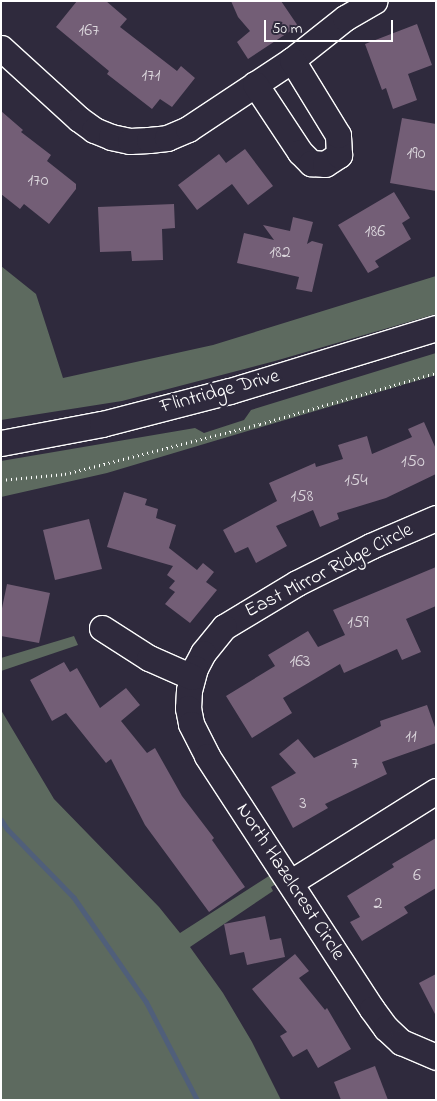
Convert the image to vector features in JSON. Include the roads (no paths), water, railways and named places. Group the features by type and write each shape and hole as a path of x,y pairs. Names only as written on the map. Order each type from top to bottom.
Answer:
{"street":[{"path":"1,48 79,119 94,130 111,138 130,141 167,138 188,129 292,60 340,10 375,1"},
{"path":"255,84 300,152 310,163 325,164 339,155 338,135 292,60"},
{"name":"Flintridge Drive","path":"1,443 102,424 230,391 436,328"},
{"name":"East Mirror Ridge Circle","path":"192,677 203,653 213,639 237,617 371,546 436,518"},
{"path":"102,628 130,647 192,677"},
{"name":"North Hazelcrest Circle","path":"192,677 188,708 191,724 199,741 386,1028 401,1042 436,1057"},
{"path":"291,882 436,791"}],"waterway":[{"path":"1,820 7,829 74,898 146,1002 197,1100"}]}
